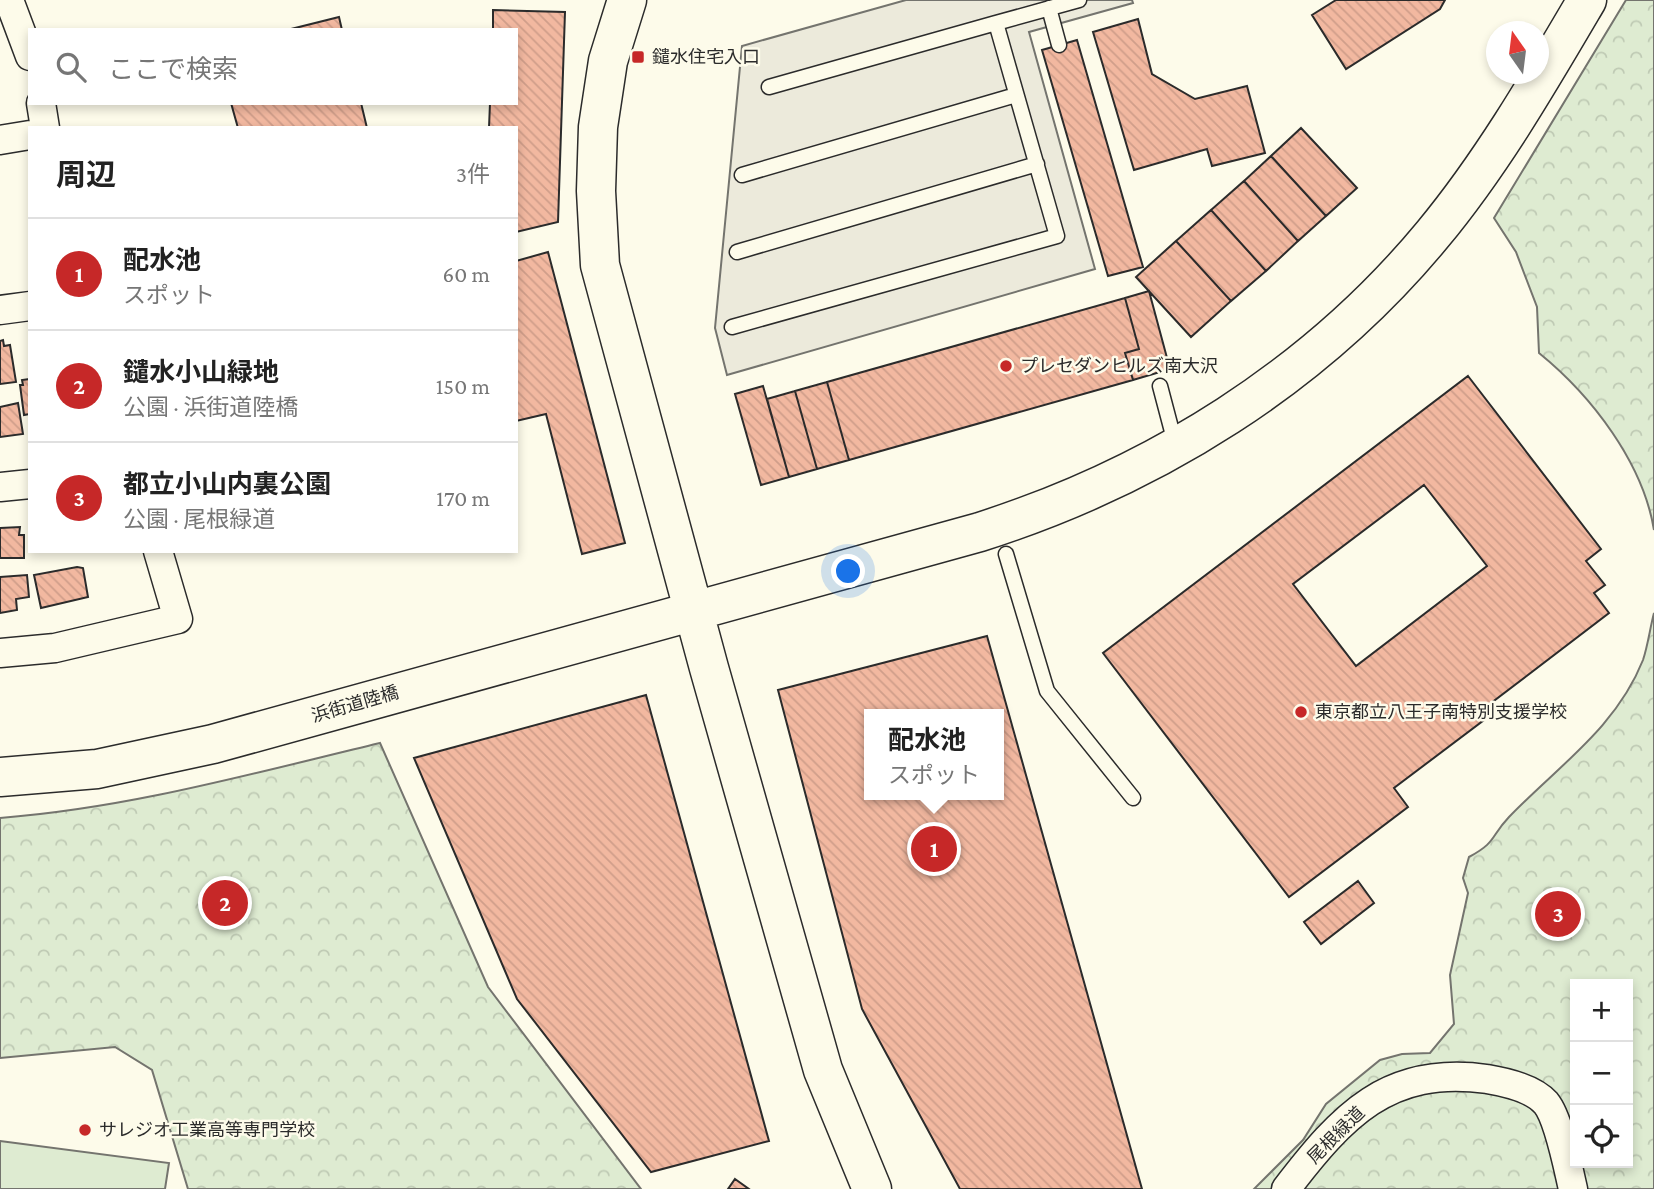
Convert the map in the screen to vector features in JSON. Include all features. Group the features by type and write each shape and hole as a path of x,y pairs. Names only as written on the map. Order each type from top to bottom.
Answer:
{"street":[{"path":"9,0 28,51"},
{"path":"627,0 608,61 598,127 596,191 600,265 823,1070 872,1189"},
{"name":"浜街道陸橋","path":"0,777 97,769 140,761 1032,516 1088,493 1177,448 1245,405 1323,347 1375,299 1434,233 1483,167 1587,0"},
{"path":"41,105 46,126"},
{"path":"0,140 28,135"},
{"path":"0,310 28,306"},
{"path":"0,487 28,484"},
{"path":"0,653 55,648 178,619 159,553"},
{"name":"尾根緑道","path":"1286,1189 1331,1135 1364,1104 1403,1084 1435,1076 1512,1083 1546,1102 1562,1144 1573,1189"}],"lane":[{"path":"769,87 1079,0"},
{"path":"1049,8 1059,45"},
{"path":"732,327 1057,236 996,23"},
{"path":"742,175 1016,95"},
{"path":"737,252 1037,164"},
{"path":"1160,386 1177,448"},
{"path":"1006,554 1047,691 1133,798"}],"green space":[{"path":"1626,0 1654,0 1654,530 1639,480 1612,432 1578,389 1539,353 1537,307 1516,252 1494,218"},
{"path":"1654,613 1654,1189 1254,1189 1303,1140 1326,1104 1380,1060 1402,1054 1430,1053 1454,1024 1450,975 1468,893 1463,878 1469,857 1489,843 1509,817 1602,726 1632,684 1646,648"},
{"path":"380,743 488,987 641,1189 188,1189 152,1070 115,1047 0,1058 0,818 144,798"},
{"path":"0,1141 169,1163 165,1189 0,1189"}],"shaded area":[{"path":"906,0 1132,0 1133,3 1029,32 1095,269 727,375 715,328 742,46"}],"building":[{"path":"1336,0 1445,0 1440,9 1346,69 1312,15"},
{"path":"493,10 565,12 558,222 518,232 518,126 489,126 490,105 518,105 518,28 493,28"},
{"path":"339,17 342,28 295,28"},
{"path":"1138,19 1152,74 1195,99 1247,86 1265,153 1212,166 1207,149 1134,170 1093,32"},
{"path":"1077,40 1143,267 1108,276 1042,50"},
{"path":"232,105 361,105 367,126 237,126"},
{"path":"1301,128 1357,188 1326,216 1271,156"},
{"path":"1271,156 1326,216 1298,241 1244,181"},
{"path":"1244,181 1298,241 1266,271 1211,210"},
{"path":"1211,210 1266,271 1231,301 1176,241"},
{"path":"1176,241 1231,301 1191,337 1136,277"},
{"path":"548,252 625,543 582,554 546,414 518,421 518,260"},
{"path":"1149,291 1170,369 1133,380 1125,353 1139,349 1125,298"},
{"name":"プレセダンヒルズ南大沢","path":"1125,298 1139,349 1125,353 1133,380 849,460 827,382"},
{"path":"3,340 4,346 10,345 16,382 0,384 0,341"},
{"path":"1468,376 1601,549 1586,561 1605,585 1594,593 1609,613 1482,710 1488,717 1394,788 1408,807 1289,897 1103,653","holes":["1424,485 1487,566 1356,666 1293,584"]},
{"path":"28,379 28,414 24,415 20,385 23,385 22,380"},
{"path":"827,382 849,460 817,469 795,391"},
{"path":"763,386 789,477 761,485 735,394"},
{"path":"795,391 817,469 789,477 767,399"},
{"path":"18,403 23,434 0,437 0,407"},
{"path":"20,527 19,535 24,535 24,558 0,558 0,528"},
{"path":"83,568 88,597 41,608 34,575"},
{"path":"27,575 29,597 16,599 17,610 0,613 0,577"},
{"path":"987,636 1142,1189 960,1189 862,1009 778,690"},
{"path":"646,695 769,1141 651,1172 517,999 414,758"},
{"path":"1358,881 1374,903 1321,944 1304,922"},
{"path":"735,1179 749,1189 728,1189"}],"place":[{"name":"鑓水住宅入口","path":"638,57"},
{"name":"プレセダンヒルズ南大沢","path":"1006,366"},
{"name":"東京都立八王子南特別支援学校","path":"1301,712"},
{"name":"配水池","path":"934,849"},
{"name":"鑓水小山緑地","path":"225,903"},
{"name":"都立小山内裏公園","path":"1558,914"},
{"name":"サレジオ工業高等専門学校","path":"85,1130"}]}
